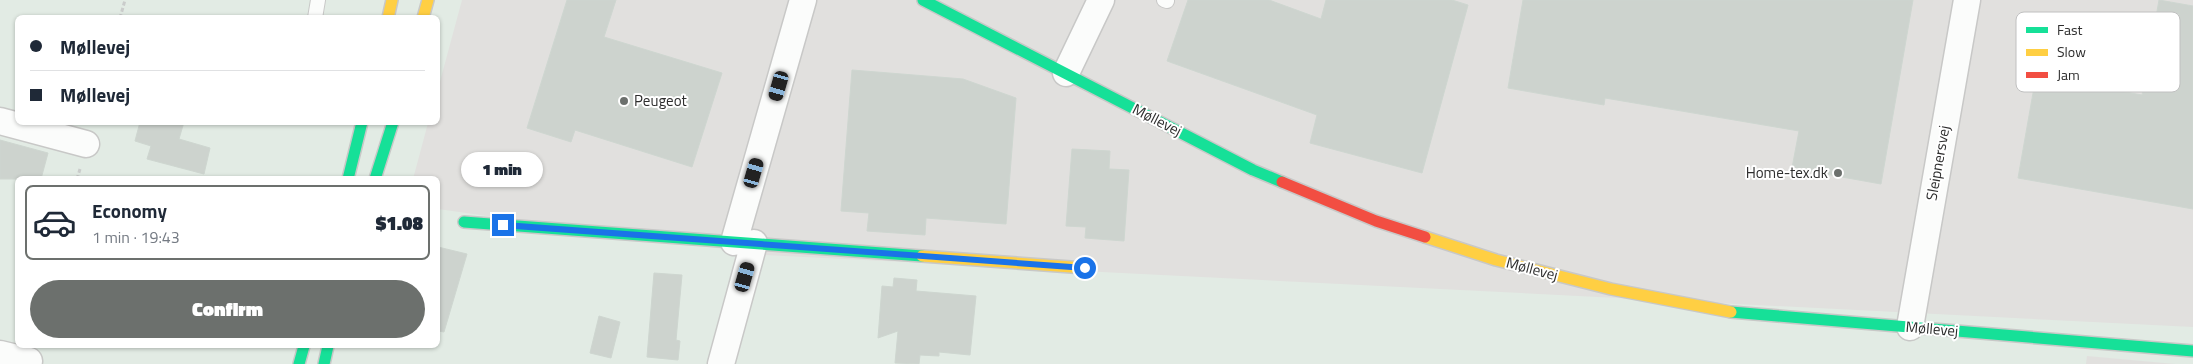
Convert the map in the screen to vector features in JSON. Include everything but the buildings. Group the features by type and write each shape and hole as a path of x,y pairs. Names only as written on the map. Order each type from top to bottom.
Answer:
{"street":[{"path":"389,15 392,0"},
{"path":"424,15 428,0"},
{"path":"721,364 744,242 804,0"},
{"name":"Møllevej","path":"924,0 1254,170 1376,221 1496,260 1611,290 1733,312 2193,351"},
{"path":"1066,73 1101,0"},
{"name":"Sleipnersvej","path":"1910,327 1967,0"},
{"path":"0,121 86,144"},
{"path":"349,176 361,125"},
{"path":"376,176 392,125"},
{"path":"464,222 1085,268"},
{"path":"299,364 303,348"},
{"path":"324,364 328,348"},
{"path":"0,354 29,362"}],"lane":[{"path":"314,1 315,15"},
{"path":"2150,364 2152,348"}],"path":[{"path":"121,15 125,0"}],"shaded area":[{"path":"462,0 2193,0 2193,327 765,255 440,209 440,176 414,176 427,125 440,125 440,82"},
{"path":"2087,356 2175,364 2086,364"}],"traffic: fast":[{"path":"923,0 1253,170 1282,182"},
{"path":"349,176 361,125"},
{"path":"376,176 392,125"},
{"path":"464,222 922,256"},
{"path":"1731,312 2193,351"},
{"path":"299,364 303,348"},
{"path":"324,364 328,348"}],"traffic: slow":[{"path":"389,15 392,0"},
{"path":"424,15 428,0"},
{"path":"1425,237 1496,260 1611,289 1731,312"},
{"path":"922,256 1085,268"}],"traffic: jam":[{"path":"1282,182 1376,221 1425,237"}],"place":[{"name":"Peugeot","path":"624,101"},
{"name":"Home-tex.dk","path":"1838,173"}],"route":[{"path":"503,225 1085,268"}]}
